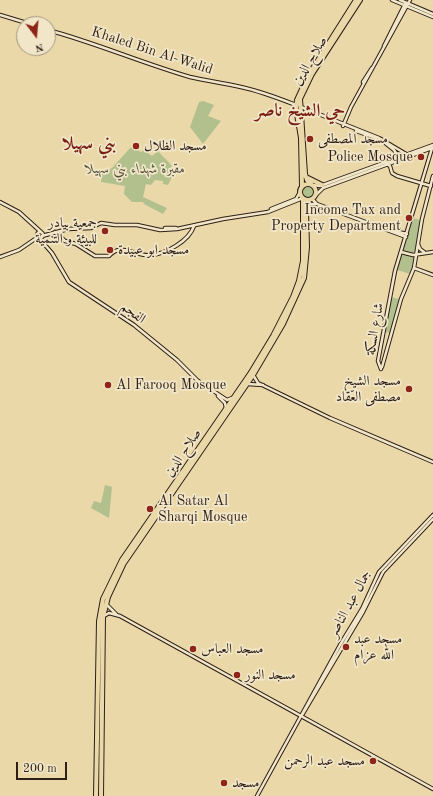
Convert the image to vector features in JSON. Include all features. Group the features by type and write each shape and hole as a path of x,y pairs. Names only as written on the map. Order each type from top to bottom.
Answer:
{"highway":[{"name":"صلاح الدين","path":"324,54 356,0"},
{"name":"صلاح الدين","path":"305,175 298,106 303,83 360,0"},
{"name":"صلاح الدين","path":"298,106 301,116 302,187"},
{"path":"305,175 314,182 322,185"},
{"path":"305,175 316,190 312,198 303,198 300,192 302,187 306,184 312,185"},
{"name":"صلاح الدين","path":"101,796 99,761 99,616 103,599 130,551 253,376 299,292 304,278 307,247 305,207 303,198"},
{"name":"صلاح الدين","path":"305,207 312,198"},
{"name":"صلاح الدين","path":"192,462 225,410 268,348"},
{"name":"صلاح الدين","path":"96,796 99,761 103,617 106,602 123,562"}],"main road":[{"path":"392,0 407,3 433,17"},
{"path":"400,0 433,14"},
{"path":"343,125 352,100 379,56 407,3"},
{"path":"0,15 16,20"},
{"name":"Khaled Bin Al-Walid","path":"56,32 102,46 170,70 206,80 242,87 285,100 343,125"},
{"path":"301,116 308,112 379,138 406,154"},
{"path":"343,125 383,141 394,150 398,156"},
{"path":"312,185 322,185 398,156 433,146"},
{"path":"406,236 328,208 314,202 312,198 323,188 433,146"},
{"name":"شارع السكة","path":"433,146 395,272 378,361 381,369 401,299 414,268 417,243 433,176"},
{"path":"386,164 390,166 392,173 397,176 431,185"},
{"path":"54,233 64,228 89,227 101,222 114,224 137,223 166,228 187,226 266,211 296,199 300,192"},
{"path":"39,236 68,229 91,228 101,224 137,225 169,230 230,218 260,214 303,198"},
{"path":"295,201 305,207 311,204 317,204 406,236"},
{"path":"0,202 19,212 42,232 49,234"},
{"path":"34,226 39,236"},
{"path":"54,233 95,256 109,256 115,250 122,249 152,256 173,247 186,237 194,226"},
{"path":"39,236 44,235 42,232"},
{"path":"0,258 19,250 34,240 42,232"},
{"name":"الفجم","path":"39,236 55,257 69,282 134,325 177,360 186,371 218,395"},
{"path":"417,243 421,250 433,253"},
{"path":"401,252 412,255 426,252"},
{"path":"415,259 420,255 433,253"},
{"path":"414,268 433,275"},
{"path":"253,376 255,380 263,385 330,418 433,462"},
{"path":"247,384 263,385"},
{"path":"218,395 228,400 234,397"},
{"path":"218,395 226,404 225,410"},
{"name":"جمال عبد الناصر","path":"257,796 340,645 362,609 379,572 433,515"},
{"name":"جمال عبد الناصر","path":"301,715 364,612 383,572 433,519"},
{"path":"106,602 108,608 120,616 433,789"},
{"path":"103,617 109,613 120,616"}],"green space":[{"path":"203,101 214,105 208,116 221,121 203,144 190,127 199,102"},
{"name":"مقبرة شهداء بني سهيلا","path":"131,147 141,152 144,150 152,156 158,151 172,166 173,174 168,185 163,184 163,181 155,180 151,185 146,184 143,197 167,208 163,214 144,204 143,202 132,202 124,194 125,186 101,182 102,173 112,168"},
{"path":"306,186 310,186 314,192 310,198 306,198 302,194 302,190"},
{"path":"413,218 421,220 414,261 410,274 397,270"},
{"path":"391,297 399,299 391,333 385,332"},
{"path":"105,485 112,487 109,518 91,508 94,501 101,503"}],"place":[{"name":"مسجد المصطفى","path":"310,139"},
{"name":"مسجد الظلال","path":"136,146"},
{"name":"Police Mosque","path":"421,157"},
{"name":"Income Tax and Property Department","path":"409,218"},
{"name":"جمعية بيادر للبيئة و التنمية","path":"105,231"},
{"name":"مسجد ابو عبيدة","path":"110,250"},
{"name":"Al Farooq Mosque","path":"108,385"},
{"name":"مسجد الشيخ مصطفى العقاد","path":"409,389"},
{"name":"Al Satar Al Sharqi Mosque","path":"150,509"},
{"name":"مسجد عبد الله عزام","path":"346,647"},
{"name":"مسجد العباس","path":"193,649"},
{"name":"مسجد النور","path":"237,675"},
{"name":"مسجد عبد الرحمن","path":"373,761"},
{"name":"مسجد","path":"224,783"}],"district":[{"name":"حي الشيخ ناصر","path":"300,111"},
{"name":"بني سهيلا","path":"89,144"}]}
